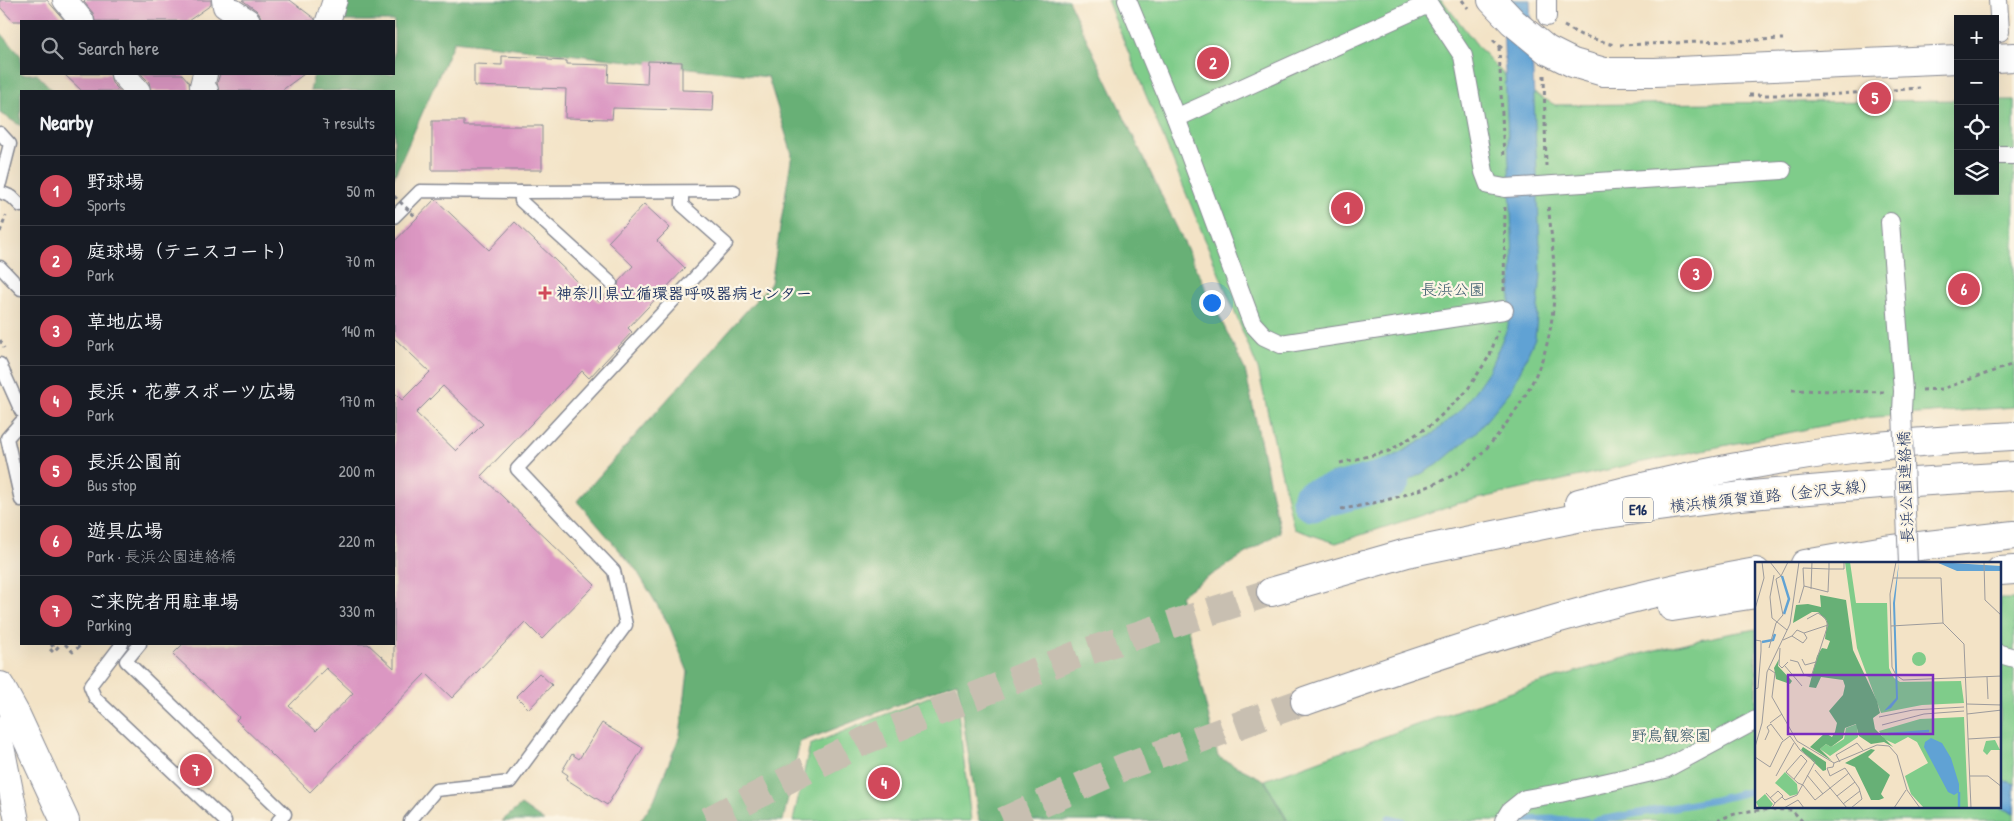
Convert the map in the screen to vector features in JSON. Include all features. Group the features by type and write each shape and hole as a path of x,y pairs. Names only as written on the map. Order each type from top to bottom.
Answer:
{"main road":[{"path":"1494,2 1546,62 1573,63 1604,72 1655,72 1954,59"},
{"path":"1999,46 2014,57"},
{"path":"1407,553 1638,487 1747,465 1852,449 2014,436"},
{"name":"横浜横須賀道路（金沢支線）","path":"1271,592 1407,553 1577,518 1740,496 1880,484 2014,476"},
{"path":"1816,562 1885,550 2014,535"},
{"path":"1305,701 1435,655 1585,610 1755,572"},
{"path":"1435,655 1643,612 1755,594"},
{"path":"0,686 16,715 65,821"}],"street":[{"path":"65,0 81,20"},
{"path":"328,20 335,0"},
{"path":"1127,0 1176,118 1252,324 1264,336 1282,344 1504,310"},
{"path":"1998,0 1998,15"},
{"path":"1176,118 1427,2 1463,56 1484,172 1489,185 1505,188 1782,170"},
{"path":"223,9 246,20"},
{"path":"124,75 137,90"},
{"path":"205,75 202,86 205,90"},
{"path":"1999,156 2014,155"},
{"name":"長浜公園連絡橋","path":"1890,222 1902,391 1908,562"},
{"path":"16,715 0,736 17,821"},
{"path":"1507,816 1525,799 1666,769 1755,721"}],"lane":[{"path":"0,133 16,147 0,183"},
{"path":"395,216 420,192 734,191"},
{"path":"0,192 12,197 20,205"},
{"path":"521,192 521,200 612,283"},
{"path":"410,821 436,790 510,782 626,625 614,571 517,469 726,244 682,205 682,192"},
{"path":"0,267 20,288"},
{"path":"0,364 20,409"},
{"path":"20,423 7,438 20,496"},
{"path":"138,645 121,652 90,686 95,698 225,821"},
{"path":"121,652 285,814 278,821"}],"path":[{"path":"1547,8 1581,35 1611,45 1787,39"},
{"path":"1340,463 1389,451 1431,425 1466,392 1490,355 1504,310 1505,188 1499,46"},
{"path":"1341,509 1370,505 1391,499 1444,479 1465,467 1493,442 1527,394 1540,364 1550,330 1554,274 1546,184 1546,62"},
{"path":"395,197 417,218"},
{"path":"53,645 49,648 53,652 62,645"},
{"path":"64,645 74,652 81,645"},
{"path":"1717,821 1731,814 1760,809 1793,809 1802,821"}],"green space":[{"path":"347,0 1068,0 1245,370 1280,532 1180,595 1218,757 1264,780 1287,821 979,821 957,682 800,742 783,821 640,821 654,800 680,735 688,672 669,625 637,571 577,501 771,283 792,154 768,77 454,41 395,175 395,90 310,90 314,75 395,75 395,20 335,20"},
{"name":"長浜公園","path":"1107,0 1442,0 1481,50 1506,77 1555,105 1954,100 1954,195 1999,195 1999,100 2014,100 2014,407 1862,418 1638,463 1456,504 1336,543 1294,529 1258,369"},
{"path":"0,32 20,55 20,75 38,75 52,90 20,90 20,125 0,113"},
{"name":"野鳥観察園","path":"2002,599 2014,599 2014,821 1288,821 1265,780 1508,693 1631,656 1693,641 1755,629 1755,808 2002,808"},
{"path":"955,686 971,821 793,821 810,745"},
{"path":"521,805 544,821 502,821"}],"water":[{"path":"1502,0 1530,0 1541,274 1535,338 1512,389 1478,430 1437,465 1392,490 1336,504 1330,474 1382,463 1430,436 1463,408 1488,372 1508,327 1513,257"},
{"path":"2002,780 2014,784 2014,813 2002,808"}],"building":[{"path":"0,0 47,0 64,20 13,21 0,7"},
{"path":"86,0 211,0 211,5 189,20 95,20 93,13 84,2"},
{"path":"242,0 290,0 315,20 262,20 256,10"},
{"path":"502,56 548,58 548,60 567,61 567,64 609,65 608,82 647,84 648,61 682,62 682,90 714,91 713,111 613,108 612,119 565,118 566,89 474,86 474,64 502,65"},
{"path":"65,75 110,75 112,83 119,90 81,90"},
{"path":"142,75 183,75 189,82 190,90 151,90 149,82"},
{"path":"220,75 303,75 282,90 219,90 217,83"},
{"path":"432,121 464,121 464,126 542,126 542,170 432,170"},
{"path":"435,199 489,250 515,222 599,302 609,291 617,289 619,281 633,266 608,242 644,204 670,228 657,241 685,268 628,328 632,332 589,378 582,371 481,476 595,585 542,639 525,622 452,698 426,673 310,792 236,720 239,717 173,654 182,645 369,645 394,668 395,393 402,400 430,372 395,339 395,241","holes":["443,386 483,424 456,451 416,413","326,668 353,693 316,731 289,706"]},
{"path":"539,673 552,685 529,709 516,696"},
{"path":"602,723 643,748 607,805 566,779 568,775 562,771 572,754 579,759"}],"waterway":[{"path":"1312,500 1390,479"},
{"path":"1594,821 1715,800 1755,790"},
{"path":"1389,818 1402,821"},
{"path":"1506,820 1552,819 1586,821"}],"tunnel":[{"path":"707,821 864,741 1076,655 1271,592"},
{"path":"1003,821 1124,767 1305,701"}],"place":[{"name":"庭球場（テニスコート）","path":"1213,63"},
{"name":"長浜公園前","path":"1875,98"},
{"name":"野球場","path":"1347,208"},
{"name":"草地広場","path":"1696,274"},
{"name":"遊具広場","path":"1964,289"},
{"name":"神奈川県立循環器呼吸器病センター","path":"545,293"},
{"name":"ご来院者用駐車場","path":"196,770"},
{"name":"長浜・花夢スポーツ広場","path":"884,783"}]}
